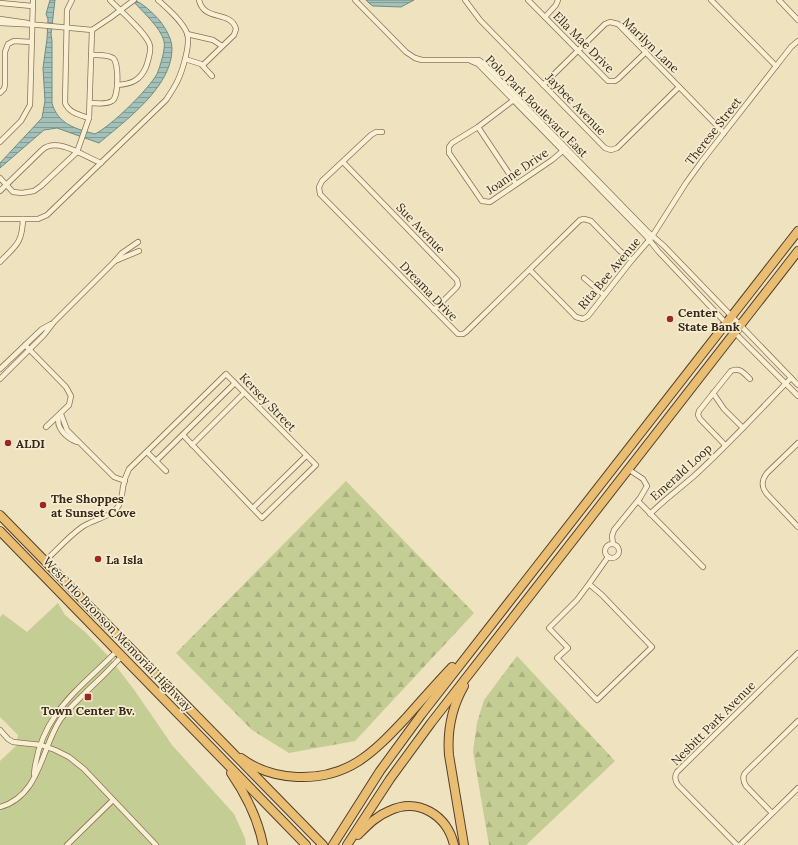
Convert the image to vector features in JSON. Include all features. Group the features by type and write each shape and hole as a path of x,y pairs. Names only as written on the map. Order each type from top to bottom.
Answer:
{"highway":[{"path":"334,844 367,791 399,745 798,231"},
{"path":"348,845 390,778 417,741 798,251"},
{"name":"West Irlo Bronson Memorial Highway","path":"0,515 213,734"},
{"name":"West Irlo Bronson Memorial Highway","path":"0,531 218,754"},
{"path":"23,554 34,559 45,561"},
{"path":"464,845 448,741 450,725 454,708 460,693 505,628"},
{"path":"213,734 243,759 257,767 273,773 291,777 310,777 328,775 344,770 360,762 381,744 486,631"},
{"path":"99,633 107,633 120,645 129,648"},
{"path":"120,654 119,649 123,650 141,666 147,666"},
{"path":"213,734 323,845"},
{"path":"218,754 242,788 259,828 263,845"},
{"path":"218,754 306,845"},
{"path":"348,845 382,814 396,808 409,806 423,808 441,819 450,832 454,845"}],"street":[{"path":"0,142 21,121 30,105 31,24 33,0"},
{"path":"72,0 68,8 65,103 72,112 90,118"},
{"path":"110,0 146,38 150,50 146,66 139,78 130,84 117,85"},
{"path":"0,219 40,219 47,215 166,100 177,83 185,59 187,34 179,22 158,0"},
{"path":"199,0 205,11 229,19 235,25 236,29 235,33 203,65"},
{"name":"Polo Park Boulevard East","path":"355,0 410,55 422,60 479,60 484,64 515,99 651,238 737,329 767,353 798,385"},
{"name":"Jaybee Avenue","path":"465,0 480,20 605,148 611,150 617,148 679,87"},
{"name":"Ella Mae Drive","path":"528,0 606,80 612,82 618,80 646,52"},
{"path":"544,17 556,5 558,0"},
{"path":"711,0 776,66"},
{"path":"779,0 798,20"},
{"path":"0,23 47,25 92,30 132,1"},
{"path":"0,3 32,6"},
{"path":"0,19 31,24"},
{"name":"Marilyn Lane","path":"543,85 605,24 610,22 618,24 724,133"},
{"path":"0,178 11,190 18,193 26,193 36,190 76,152 90,118 92,30"},
{"path":"187,34 213,40 222,46"},
{"path":"0,93 4,89 5,85 5,52 7,46 12,41 31,42"},
{"name":"Therese Street","path":"651,238 693,173 776,66 798,41"},
{"path":"90,103 104,104 111,102 116,97 117,85 117,65 114,59 108,56 91,55"},
{"path":"185,59 203,65 212,76"},
{"name":"Joanne Drive","path":"515,99 478,127 452,143 449,151 480,199 484,203 490,202 552,160 564,150"},
{"path":"478,127 516,184"},
{"name":"Dreama Drive","path":"382,132 376,132 371,135 319,184 318,190 320,194 458,334 463,334 580,220 584,219 591,221 632,260"},
{"path":"0,191 47,146 54,144 101,163"},
{"name":"Sue Avenue","path":"343,162 457,280 458,285 456,288 434,310"},
{"path":"0,262 20,240 23,231 23,219"},
{"name":"Polo Park Boulevard East","path":"651,238 729,320"},
{"name":"Rita Bee Avenue","path":"530,270 576,317 583,319 588,316 651,238"},
{"path":"0,379 30,350 54,322 122,253 138,242"},
{"path":"115,261 139,251"},
{"path":"584,278 604,295"},
{"path":"729,320 762,359 798,396"},
{"path":"0,369 42,329 54,322"},
{"path":"25,345 70,392 71,401 69,405 46,427"},
{"path":"762,359 767,353"},
{"name":"Emerald Loop","path":"725,445 700,419 698,415 699,412 732,370 740,370 750,379"},
{"name":"Kersey Street","path":"45,561 83,526 110,513 118,507 123,496 124,481 129,470 226,374 316,465 262,518 183,435"},
{"name":"Emerald Loop","path":"650,514 667,497 694,475 791,378"},
{"path":"156,461 235,383"},
{"path":"192,445 244,393"},
{"path":"713,393 727,412 742,428"},
{"path":"60,414 67,430 114,477 124,481"},
{"path":"798,443 767,473 762,483 763,489 767,494 798,527"},
{"path":"147,452 166,471"},
{"path":"253,508 306,456"},
{"path":"612,544 614,530 638,501 647,486 645,481 628,469"},
{"path":"638,501 703,567"},
{"path":"608,557 605,549 612,544"},
{"path":"608,557 615,558 620,552 617,546 612,544"},
{"path":"589,584 602,595 652,647 597,700 557,658 568,648 549,628 577,600 608,557"},
{"name":"Nesbitt Park Avenue","path":"736,845 678,785 675,781 675,775 798,653"},
{"path":"34,776 35,766 41,745 49,724 58,711 68,699 120,654"},
{"path":"0,807 19,798 26,790 39,768 60,720 120,654"},
{"path":"68,699 74,704"},
{"path":"772,813 746,786 743,781 744,776 746,772 798,721"},
{"path":"0,730 13,742 41,745 69,757 84,769 156,845"},
{"path":"740,845 798,788"},
{"path":"67,845 113,800"}],"green space":[{"path":"346,481 474,613 355,741 289,753 252,730 176,653"},
{"path":"58,603 65,615 84,631 109,657 135,691 172,745 234,814 245,838 246,845 0,845 0,761 16,746 18,735 0,717 0,617 3,614 27,632"},
{"path":"517,656 615,761 526,845 489,845 473,751 477,723 484,700"}],"water":[{"path":"50,0 55,0 51,34 52,103 59,116 69,125 95,134 102,130 129,107 146,89 157,74 163,53 164,41 155,25 132,0 139,2 147,8 158,18 164,27 172,45 170,63 156,90 134,114 99,143 57,128 44,130 0,168 0,163 42,118 45,101 43,68 47,39 48,19 46,14"},
{"path":"366,0 414,0 401,7 373,6"}],"place":[{"name":"Center State Bank","path":"670,319"},
{"name":"ALDI","path":"8,443"},
{"name":"The Shoppes at Sunset Cove","path":"43,505"},
{"name":"La Isla","path":"98,559"},
{"name":"Town Center Bv.","path":"88,697"}]}
